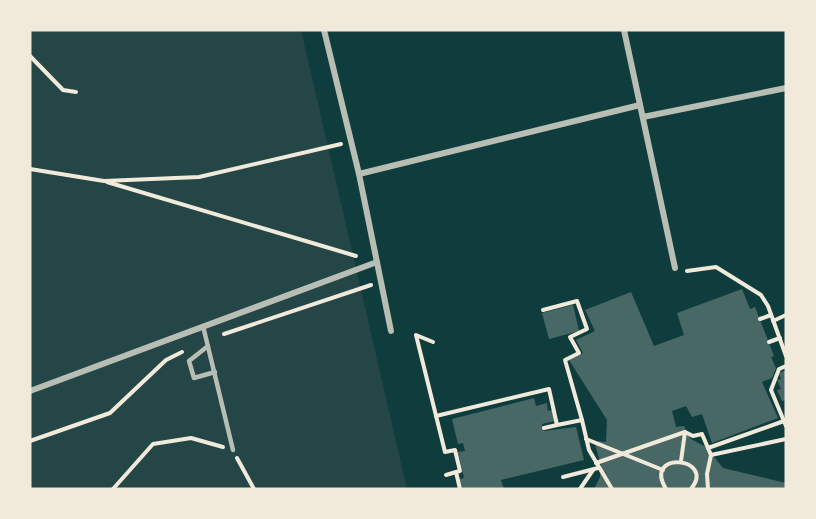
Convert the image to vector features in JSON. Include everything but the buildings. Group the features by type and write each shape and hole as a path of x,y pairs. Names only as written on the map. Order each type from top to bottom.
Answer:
{"street":[{"path":"324,30 359,174 391,331"},
{"path":"624,30 675,272"},
{"path":"643,117 786,88"},
{"path":"359,174 640,105"},
{"path":"30,391 377,262"}],"lane":[{"path":"203,326 232,450"},
{"path":"208,346 189,361 194,378 215,372"}],"path":[{"path":"30,56 63,90 76,92"},
{"path":"104,181 199,177 351,141"},
{"path":"30,169 104,181 377,262"},
{"path":"675,272 716,267 761,295 786,356"},
{"path":"543,310 577,301 587,328 570,337 579,353 565,360 586,439 596,463 596,468 580,489"},
{"path":"760,319 771,315"},
{"path":"773,321 786,315"},
{"path":"433,342 416,335 443,453 455,450 460,471 446,475"},
{"path":"769,342 780,338"},
{"path":"708,448 785,423 771,390 779,369 786,366"},
{"path":"436,416 549,389 557,425"},
{"path":"544,428 582,420"},
{"path":"596,463 685,432 693,436 702,434 711,455 707,474 708,489"},
{"path":"681,461 685,432"},
{"path":"113,489 153,444 191,438 232,450 254,489"},
{"path":"586,439 663,471"},
{"path":"711,455 786,439"},
{"path":"666,489 662,482 663,471 670,463 681,461 690,465 696,474 695,484 691,489"},
{"path":"563,477 596,468"},
{"path":"596,468 612,489"},
{"path":"456,472 460,489"}],"shaded area":[{"path":"30,30 301,30 407,489 30,489"}]}
